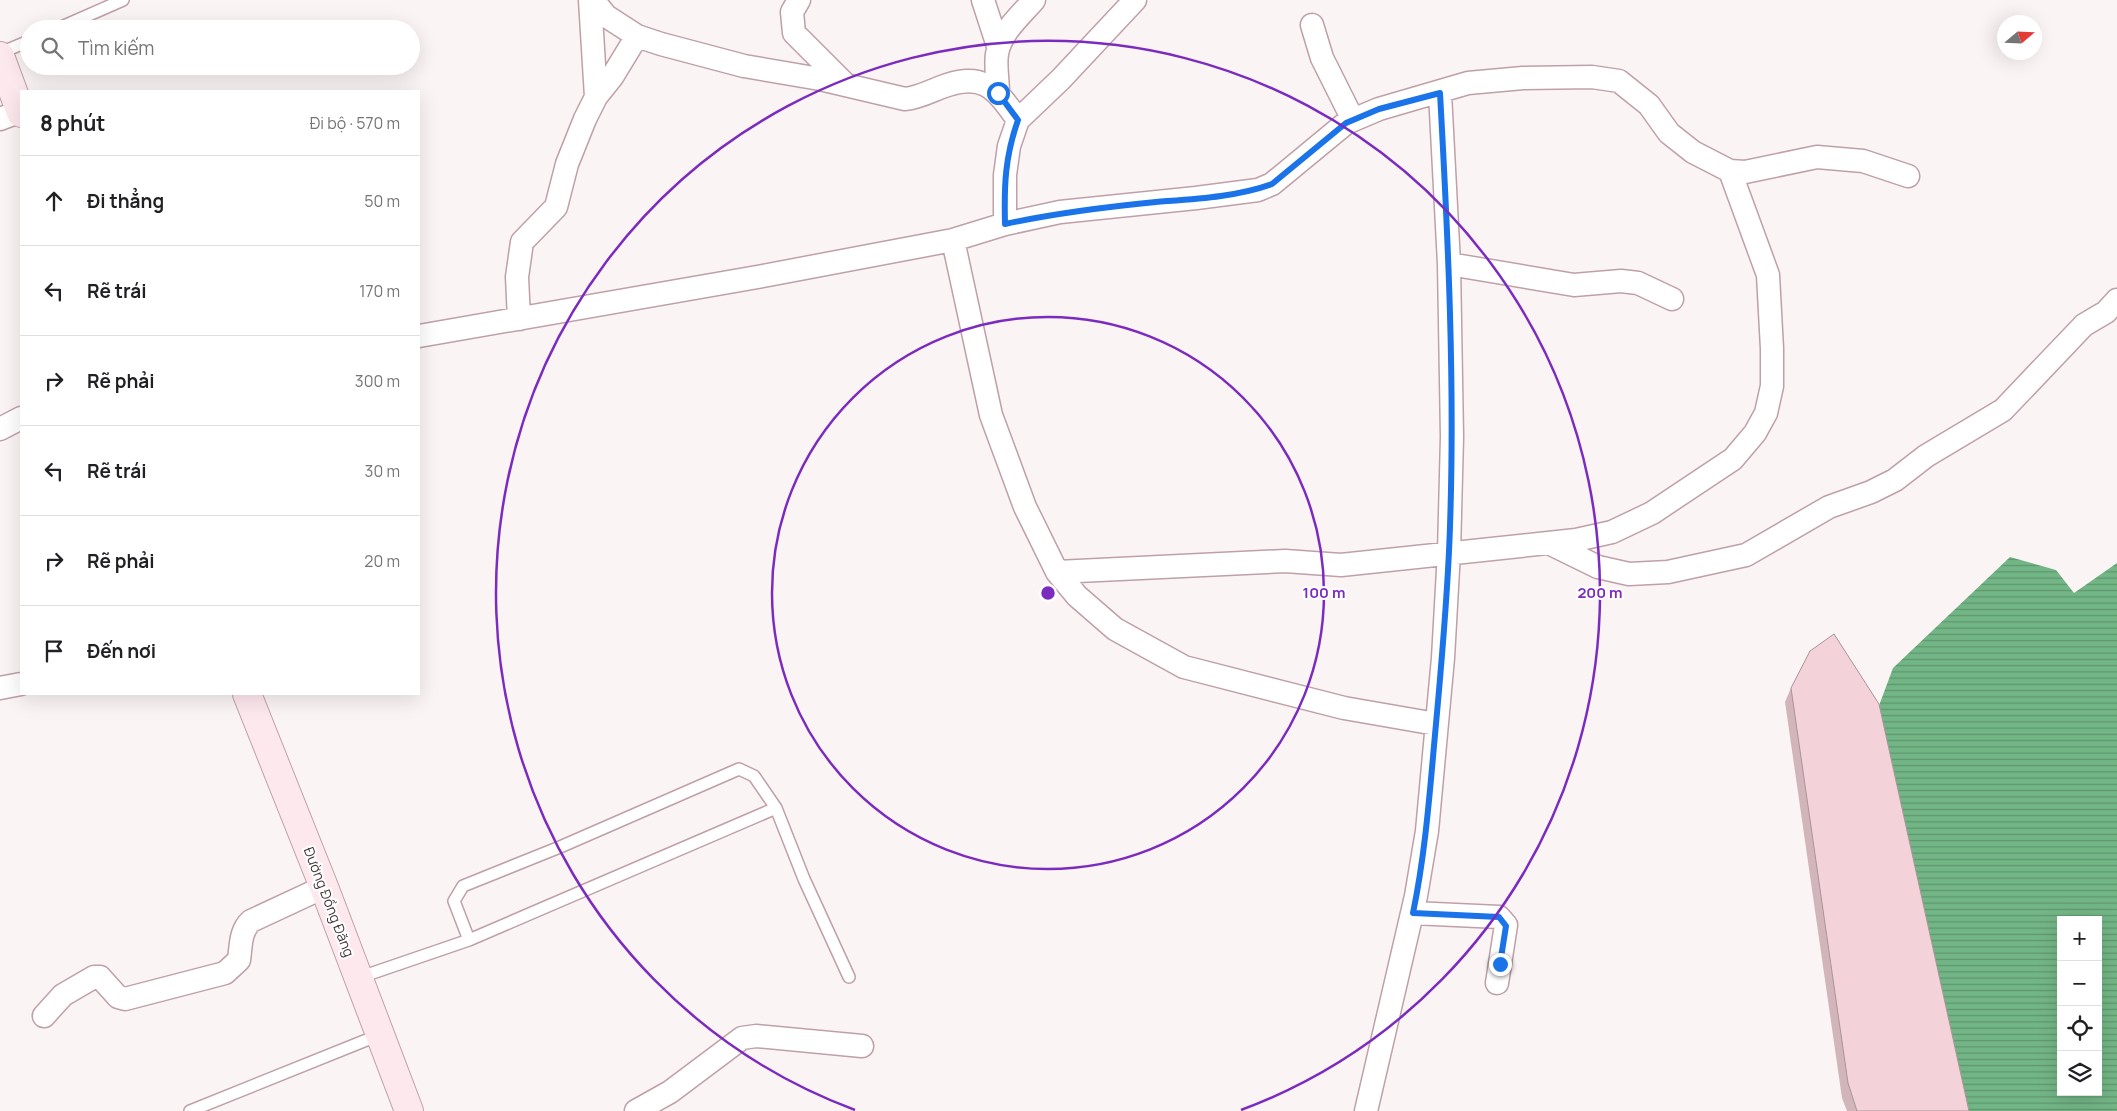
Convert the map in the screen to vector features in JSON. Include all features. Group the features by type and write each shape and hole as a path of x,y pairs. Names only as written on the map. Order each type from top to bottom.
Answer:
{"main road":[{"path":"0,55 14,115"},
{"name":"Đường Đồng Đăng","path":"247,695 324,887 379,1035 410,1110"}],"street":[{"path":"592,0 606,16 637,36 744,66 845,84 905,99 914,98 956,81 970,80 984,83 998,93 1018,120"},
{"path":"592,0 596,97"},
{"path":"799,0 792,12 794,33 845,84"},
{"path":"983,0 998,46"},
{"path":"998,93 996,56 998,46 1015,21 1034,0"},
{"path":"1005,224 1004,175 1009,146 1018,120 1061,79 1135,0"},
{"path":"1312,26 1322,58 1354,120"},
{"path":"519,319 517,277 522,242 556,207 567,164 596,97 612,77 637,36"},
{"path":"420,336 953,240 1005,224 1060,212 1258,190 1272,184 1354,120 1379,109 1479,82 1523,78 1592,77 1619,82 1646,101 1669,133 1693,152 1730,170 1745,172 1817,157 1864,161 1908,176"},
{"path":"1366,1111 1413,913 1427,831 1443,658 1449,552 1452,437 1450,264 1440,93"},
{"path":"1057,572 1285,561 1341,565 1449,552 1549,543 1612,532 1652,513 1733,459 1754,433 1766,413 1772,386 1768,275 1730,170"},
{"path":"953,240 991,415 1025,507 1057,572 1077,596 1115,629 1184,666 1344,708 1436,724"},
{"path":"1450,264 1574,285 1621,281 1638,283 1672,299"},
{"path":"1549,543 1598,568 1629,574 1668,572 1746,554 1829,507 1871,492 1896,480 1926,456 2003,410 2084,325 2106,312 2117,300"},
{"path":"0,429 20,419"},
{"path":"0,688 20,684"},
{"path":"44,1016 63,995 94,978 100,977 118,998 125,999 225,973 240,960 242,935 245,927 251,921 324,887"},
{"path":"1413,913 1499,917 1503,919 1506,926 1497,983"},
{"path":"636,1111 670,1092 742,1038 756,1036 862,1046"}],"lane":[{"path":"92,0 97,11"},
{"path":"77,20 123,0"},
{"path":"0,55 20,45"},
{"path":"469,940 454,900 464,886 560,847 740,769 754,776 776,808 804,879 849,976"},
{"path":"358,978 469,940 776,808"},
{"path":"190,1111 379,1035"}],"shaded area":[{"path":"2010,557 2056,570 2074,593 2117,563 2117,1111 1960,1111 1874,719 1893,668"}],"building":[{"path":"1834,634 1879,704 1969,1111 1857,1111 1848,1083 1791,688 1810,651"}],"route":[{"path":"998,93 1018,120 1009,146 1004,175 1005,224 1060,212 1258,190 1272,184 1283,176 1346,123 1379,109 1440,93 1450,264 1452,437 1450,525 1443,658 1427,831 1413,913 1499,917 1503,919 1506,926 1500,964"}]}
